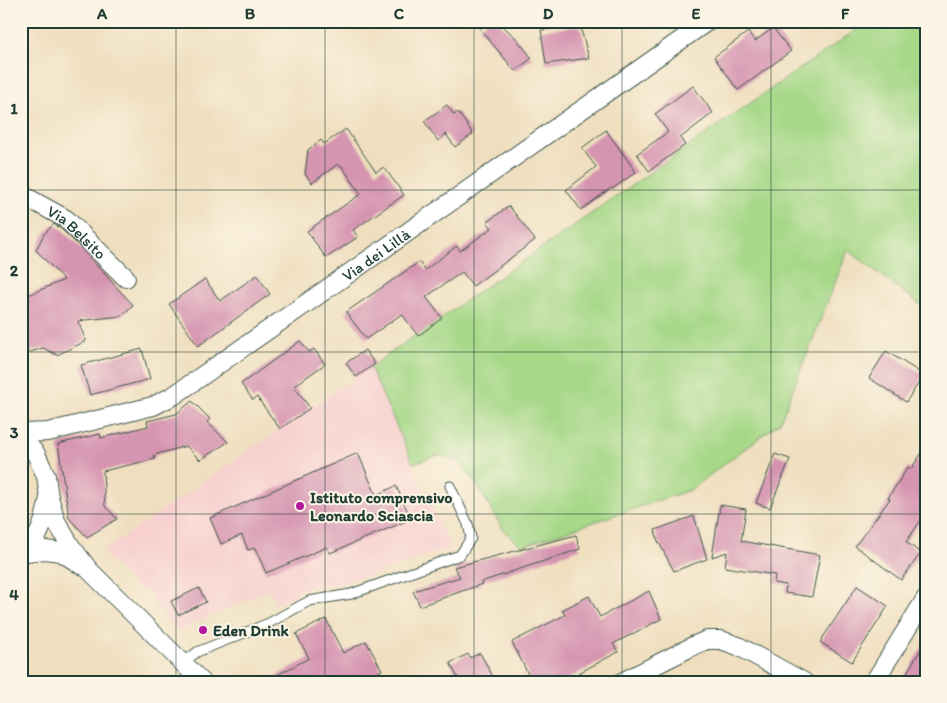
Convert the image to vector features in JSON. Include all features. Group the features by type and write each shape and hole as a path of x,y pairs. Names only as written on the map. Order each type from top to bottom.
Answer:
{"street":[{"name":"Via dei Lillà","path":"22,432 48,432 153,406 173,396 708,21"},
{"name":"Via Belsito","path":"21,194 66,219 126,278"},
{"path":"22,432 36,454 46,476 49,497 56,521 70,545 89,570 202,682"},
{"path":"23,553 38,536 46,517 49,497"},
{"path":"23,553 46,550 61,552 89,570"},
{"path":"874,682 926,598"},
{"path":"622,682 695,645 707,640 721,640 738,646 804,682"}],"lane":[{"path":"183,663 197,652 269,623 309,601 351,594 460,555 471,538 468,524 450,486"}],"shaded area":[{"name":"Istituto comprensivo Leonardo Sciascia","path":"370,367 450,548 347,582 306,587 276,605 270,589 179,631 152,603 155,600 145,590 142,593 102,552"}],"green space":[{"path":"869,21 926,21 926,309 848,250 780,422 690,490 522,546 504,531 476,483 460,462 439,455 413,463 370,367"}],"building":[{"path":"487,21 497,21 515,37 532,58 515,71 480,29"},
{"path":"580,26 589,58 546,64 541,30"},
{"path":"773,28 791,51 738,90 714,57 748,32 755,41"},
{"path":"693,86 713,113 680,138 685,145 649,171 637,154 668,132 655,114"},
{"path":"447,105 454,115 458,112 473,134 455,147 446,134 438,141 424,121"},
{"path":"346,129 376,172 384,167 404,195 353,230 358,237 326,258 307,231 361,194 341,165 338,164 312,183 305,174 308,150 321,140 324,144"},
{"path":"606,130 636,172 581,210 566,190 596,167 582,148"},
{"path":"509,206 535,240 473,286 462,272 426,297 442,318 418,336 402,314 366,339 346,312 419,262 425,270 457,246 460,251 492,228 487,222"},
{"path":"54,224 76,243 133,305 121,316 78,321 86,341 57,355 43,348 21,355 21,298 64,280 36,250 44,234"},
{"path":"257,275 270,294 198,346 169,304 205,279 220,301"},
{"path":"300,341 309,352 314,349 325,364 294,386 310,408 280,429 257,397 253,400 241,384"},
{"path":"142,349 150,379 90,395 81,365"},
{"path":"365,350 375,364 356,377 346,363"},
{"path":"886,351 924,375 906,402 869,378"},
{"path":"192,401 210,419 207,422 228,442 200,460 186,446 154,455 155,459 103,471 105,506 117,519 87,537 69,518 58,444 100,434 101,438 148,426 147,421 176,414"},
{"path":"926,447 926,513 906,542 921,553 901,580 855,546 890,499 888,498 908,467 911,469"},
{"path":"358,453 376,495 396,486 411,519 330,553 327,547 266,573 255,548 248,550 242,535 221,544 210,518"},
{"path":"775,454 790,459 770,508 756,503"},
{"path":"720,505 746,509 741,541 820,555 812,597 785,593 786,585 774,583 775,575 725,567 727,552 712,557"},
{"path":"694,516 707,559 674,571 658,541 655,530"},
{"path":"576,535 580,549 481,582 482,584 420,606 413,591 460,577 454,567"},
{"path":"857,586 888,606 852,662 820,642"},
{"path":"199,588 206,602 178,615 171,601"},
{"path":"649,591 661,619 613,644 618,652 562,682 532,682 512,642 565,615 562,610 589,596 600,617"},
{"path":"326,619 343,653 366,641 382,670 360,682 264,682 309,658 296,634"},
{"path":"926,641 926,682 901,682"},
{"path":"480,653 496,682 460,682 450,663 468,654 470,658"}],"place":[{"name":"Istituto comprensivo Leonardo Sciascia","path":"300,506"},
{"name":"Eden Drink","path":"203,630"}]}
